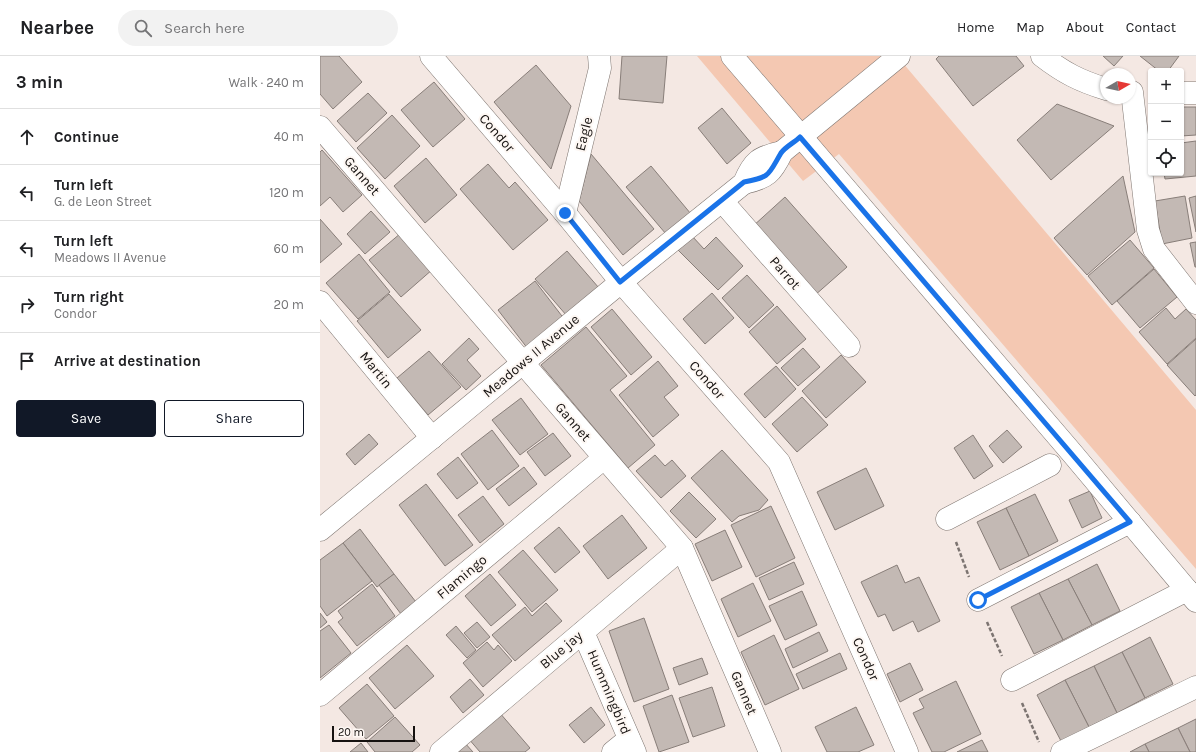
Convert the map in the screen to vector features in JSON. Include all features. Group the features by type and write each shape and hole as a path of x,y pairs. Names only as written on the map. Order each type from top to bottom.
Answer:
{"street":[{"name":"Condor","path":"431,56 565,213 620,282 779,462 908,752"},
{"name":"Eagle","path":"565,213 600,68 599,56"},
{"path":"732,56 1192,596 1012,680"},
{"name":"Meadows II Avenue","path":"320,530 620,282 744,182 761,179 774,169 782,152 899,56"},
{"path":"1042,56 1062,71 1083,82 1100,87"},
{"path":"1138,92 1148,230 1154,249 1196,303"},
{"path":"1184,93 1196,93"},
{"name":"Gannet","path":"320,127 522,364 682,548 770,752"},
{"name":"Parrot","path":"722,200 849,346"},
{"name":"Martin","path":"320,302 432,438"},
{"name":"Flamingo","path":"320,695 604,458"},
{"path":"947,519 1050,465"},
{"path":"978,600 1130,522"},
{"name":"Blue jay","path":"441,752 682,548"},
{"name":"Hummingbird","path":"583,632 626,748"},
{"path":"1062,752 1196,687"}],"path":[{"path":"947,519 978,600 1040,745"}],"shaded area":[{"path":"697,56 897,56 1196,410 1196,569 839,154 803,181"}],"building":[{"path":"320,56 339,56 362,82 333,109 320,94"},
{"path":"622,56 667,56 663,103 619,99"},
{"path":"939,56 1016,56 1024,66 973,106 936,59"},
{"path":"1103,56 1123,56 1114,66"},
{"path":"1140,56 1179,56 1170,68 1155,68"},
{"path":"536,65 571,106 551,169 494,102"},
{"path":"434,82 465,119 433,147 401,110"},
{"path":"368,93 387,113 356,142 337,121"},
{"path":"1057,104 1114,126 1051,180 1017,140"},
{"path":"1184,107 1196,107 1196,135 1184,136"},
{"path":"722,108 751,143 727,164 698,128"},
{"path":"392,115 420,146 385,179 357,148"},
{"path":"1196,141 1196,176 1165,179 1164,176 1184,176 1184,143"},
{"path":"322,150 362,195 343,212 330,197 320,206 320,152"},
{"path":"591,154 654,229 623,255 579,201"},
{"path":"426,158 457,195 425,223 394,186"},
{"path":"488,164 509,188 515,182 548,220 513,250 460,189"},
{"path":"651,166 691,214 666,234 626,187"},
{"path":"1123,176 1135,232 1087,275 1054,238"},
{"path":"1185,196 1192,238 1162,244 1155,201"},
{"path":"1196,196 1196,232 1189,198"},
{"path":"785,197 847,267 814,296 752,227"},
{"path":"371,211 390,232 365,254 347,234"},
{"path":"320,219 342,244 320,263"},
{"path":"401,233 433,269 401,297 369,260"},
{"path":"692,236 704,249 716,237 743,266 718,290 678,250"},
{"path":"1130,240 1154,268 1112,305 1088,276"},
{"path":"1196,242 1196,267 1195,267 1190,243"},
{"path":"567,251 599,288 567,316 535,279"},
{"path":"359,254 390,292 358,319 326,283"},
{"path":"1154,269 1177,297 1140,328 1117,301"},
{"path":"747,275 774,305 749,328 722,298"},
{"path":"535,281 565,320 528,349 498,310"},
{"path":"712,293 734,318 705,344 683,319"},
{"path":"389,294 421,330 388,358 357,321"},
{"path":"777,306 806,339 777,364 749,332"},
{"path":"1166,308 1175,319 1186,309 1196,320 1196,338 1167,364 1139,332"},
{"path":"612,309 652,357 631,375 591,327"},
{"path":"586,327 627,376 610,390 655,445 628,468 541,365"},
{"path":"469,338 479,349 467,360 481,376 466,390 442,364"},
{"path":"1196,339 1196,395 1195,396 1167,365"},
{"path":"803,348 820,367 798,386 781,368"},
{"path":"429,351 461,387 428,415 397,378"},
{"path":"841,355 866,382 826,418 802,391"},
{"path":"658,361 678,386 664,397 679,415 653,437 619,395"},
{"path":"776,366 796,389 765,418 744,394"},
{"path":"802,397 828,425 797,452 772,424"},
{"path":"521,398 548,434 520,455 492,420"},
{"path":"492,430 519,466 488,490 461,454"},
{"path":"1007,430 1022,447 1003,463 989,446"},
{"path":"553,433 571,456 545,476 527,452"},
{"path":"369,434 378,444 355,465 346,454"},
{"path":"973,435 993,466 974,479 954,448"},
{"path":"722,450 768,500 759,510 739,516 732,522 691,478"},
{"path":"655,455 665,466 672,460 686,476 661,498 636,471"},
{"path":"458,457 478,483 457,499 437,474"},
{"path":"524,467 537,484 509,506 496,489"},
{"path":"866,468 884,506 835,530 817,492"},
{"path":"426,484 473,545 445,566 399,505"},
{"path":"1090,491 1102,518 1082,528 1069,500"},
{"path":"689,492 716,519 696,538 670,511"},
{"path":"1035,494 1058,541 1029,556 1006,508"},
{"path":"483,496 504,524 480,543 458,515"},
{"path":"771,506 795,558 756,577 731,525"},
{"path":"1006,508 1029,556 1000,570 977,522"},
{"path":"622,515 647,548 608,579 583,546"},
{"path":"559,527 580,552 555,573 534,548"},
{"path":"360,529 394,574 377,587 343,543"},
{"path":"725,530 742,567 712,581 695,544"},
{"path":"343,543 372,581 327,616 320,606 320,560"},
{"path":"523,550 558,590 532,612 498,572"},
{"path":"794,562 804,584 769,600 759,578"},
{"path":"1097,564 1120,611 1092,625 1068,579"},
{"path":"897,565 905,583 919,577 940,621 918,632 913,621 893,631 885,614 878,617 861,582"},
{"path":"394,574 416,602 401,614 379,585"},
{"path":"490,574 516,605 491,626 465,596"},
{"path":"1068,579 1092,625 1063,640 1039,593"},
{"path":"753,583 771,621 738,637 721,599"},
{"path":"372,584 395,616 357,646 338,622 343,618 338,611"},
{"path":"802,591 817,625 785,640 769,606"},
{"path":"1039,593 1063,640 1034,654 1011,607"},
{"path":"546,603 562,621 515,661 492,635 525,607 532,616"},
{"path":"320,613 327,622 320,628"},
{"path":"644,618 669,689 634,702 609,631"},
{"path":"477,622 490,637 477,648 464,633"},
{"path":"329,625 351,653 320,678 320,631"},
{"path":"456,626 476,650 467,658 446,635"},
{"path":"819,632 828,651 793,668 785,649"},
{"path":"774,635 799,689 765,705 741,652"},
{"path":"1150,637 1173,684 1145,698 1122,652"},
{"path":"487,642 494,650 498,645 512,661 483,687 463,663"},
{"path":"407,645 434,676 395,709 369,678"},
{"path":"1122,652 1145,698 1117,713 1094,666"},
{"path":"840,653 847,669 803,689 796,674"},
{"path":"702,658 708,674 679,685 673,668"},
{"path":"910,663 923,690 900,702 887,674"},
{"path":"1094,666 1117,713 1089,727 1065,680"},
{"path":"470,679 484,695 463,713 450,697"},
{"path":"1065,680 1089,727 1061,741 1037,695"},
{"path":"956,681 981,734 944,752 932,752 913,713 924,708 919,699"},
{"path":"367,684 394,716 366,739 339,708"},
{"path":"712,687 725,726 693,737 679,698"},
{"path":"672,695 689,742 659,752 643,706"},
{"path":"591,707 605,725 584,743 569,725"},
{"path":"856,707 874,745 858,752 827,752 815,727"},
{"path":"499,712 530,748 525,752 480,752 468,738"},
{"path":"395,717 420,745 412,752 375,752 367,742"},
{"path":"1196,719 1196,752 1190,752 1178,728"},
{"path":"1178,728 1190,752 1149,752 1145,744"},
{"path":"982,740 988,752 957,752"},
{"path":"464,742 473,752 453,752"},
{"path":"361,743 368,752 350,752"},
{"path":"1145,744 1149,752 1130,752"}],"route":[{"path":"565,213 620,282 744,182 761,179 774,169 782,152 800,137 1130,522 978,600"}]}
